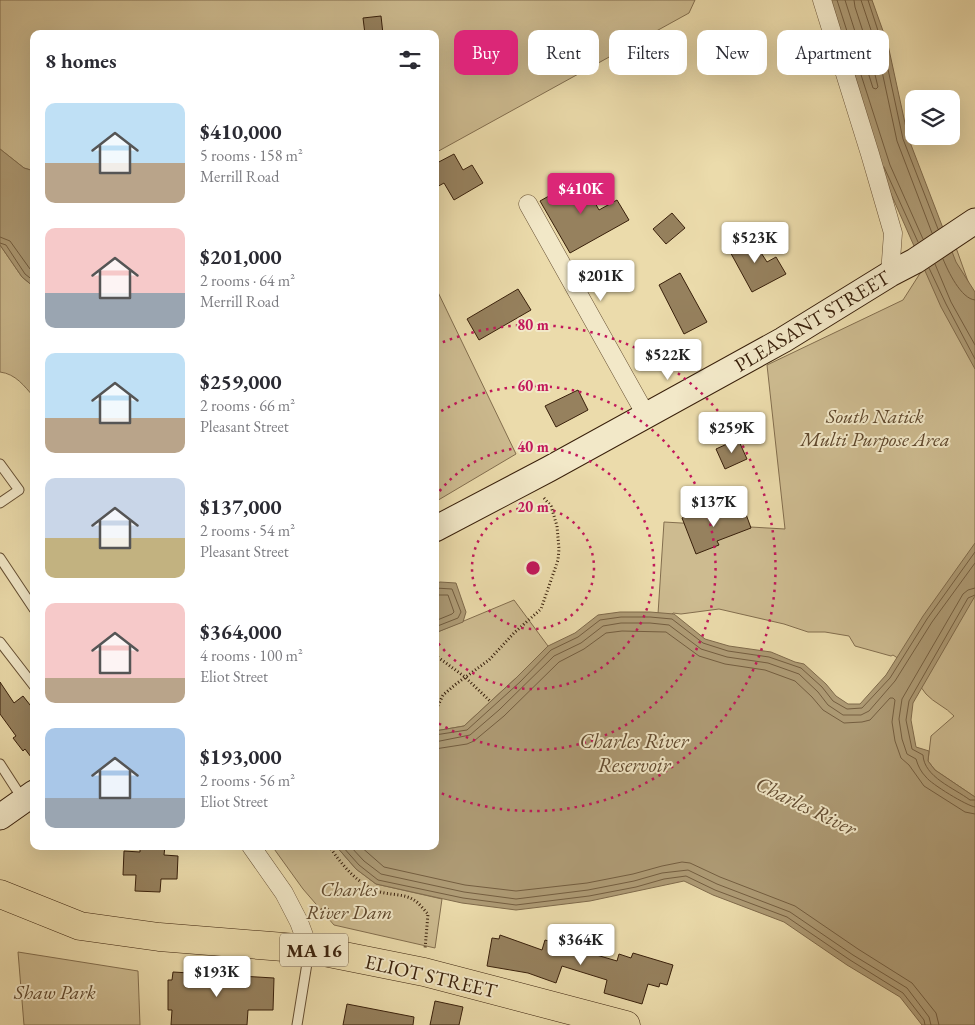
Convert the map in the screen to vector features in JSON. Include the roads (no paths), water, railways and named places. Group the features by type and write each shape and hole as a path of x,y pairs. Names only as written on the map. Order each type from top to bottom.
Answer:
{"main road":[{"name":"PLEASANT STREET","path":"439,527 549,469 783,340 890,274 915,261 965,227"},
{"path":"0,817 29,797"},
{"name":"ELIOT STREET","path":"0,897 80,926 159,937 309,949 424,972 626,1025"}],"street":[{"path":"822,0 870,154 892,233 890,274"},
{"path":"528,204 646,415"},
{"path":"254,850 284,894 299,922 309,949"}],"lane":[{"path":"0,464 19,490 0,503"},
{"path":"0,558 30,603"},
{"path":"0,642 30,681"},
{"path":"0,764 29,797"},
{"path":"298,1025 309,949"}],"water":[{"path":"825,0 872,0 883,30 835,30"},
{"path":"889,50 905,123 905,145 911,145 956,262 975,292 975,369 941,307 880,169 849,75 889,75"},
{"path":"0,149 24,168 30,170 30,284 22,277 0,245"},
{"name":"Charles River Reservoir","path":"975,543 975,596 913,703 911,720 916,747 929,751 928,761 935,770 975,797 975,1025 922,1025 900,997 847,965 784,922 713,895 684,881 590,901 516,910 462,903 376,884 356,869 339,850 439,850 439,730 464,726 548,646 575,633 598,615 620,612 674,614 705,639 729,646 771,652 804,664 836,696 848,704 860,704 886,675 923,616"},
{"path":"439,582 456,583 466,612 463,622 439,631"}],"park label":[{"name":"South Natick Multi Purpose Area","path":"875,428"},
{"name":"Charles River Dam","path":"349,900"},
{"name":"Shaw Park","path":"55,992"}],"water label":[{"name":"Charles River","path":"806,806"}]}
